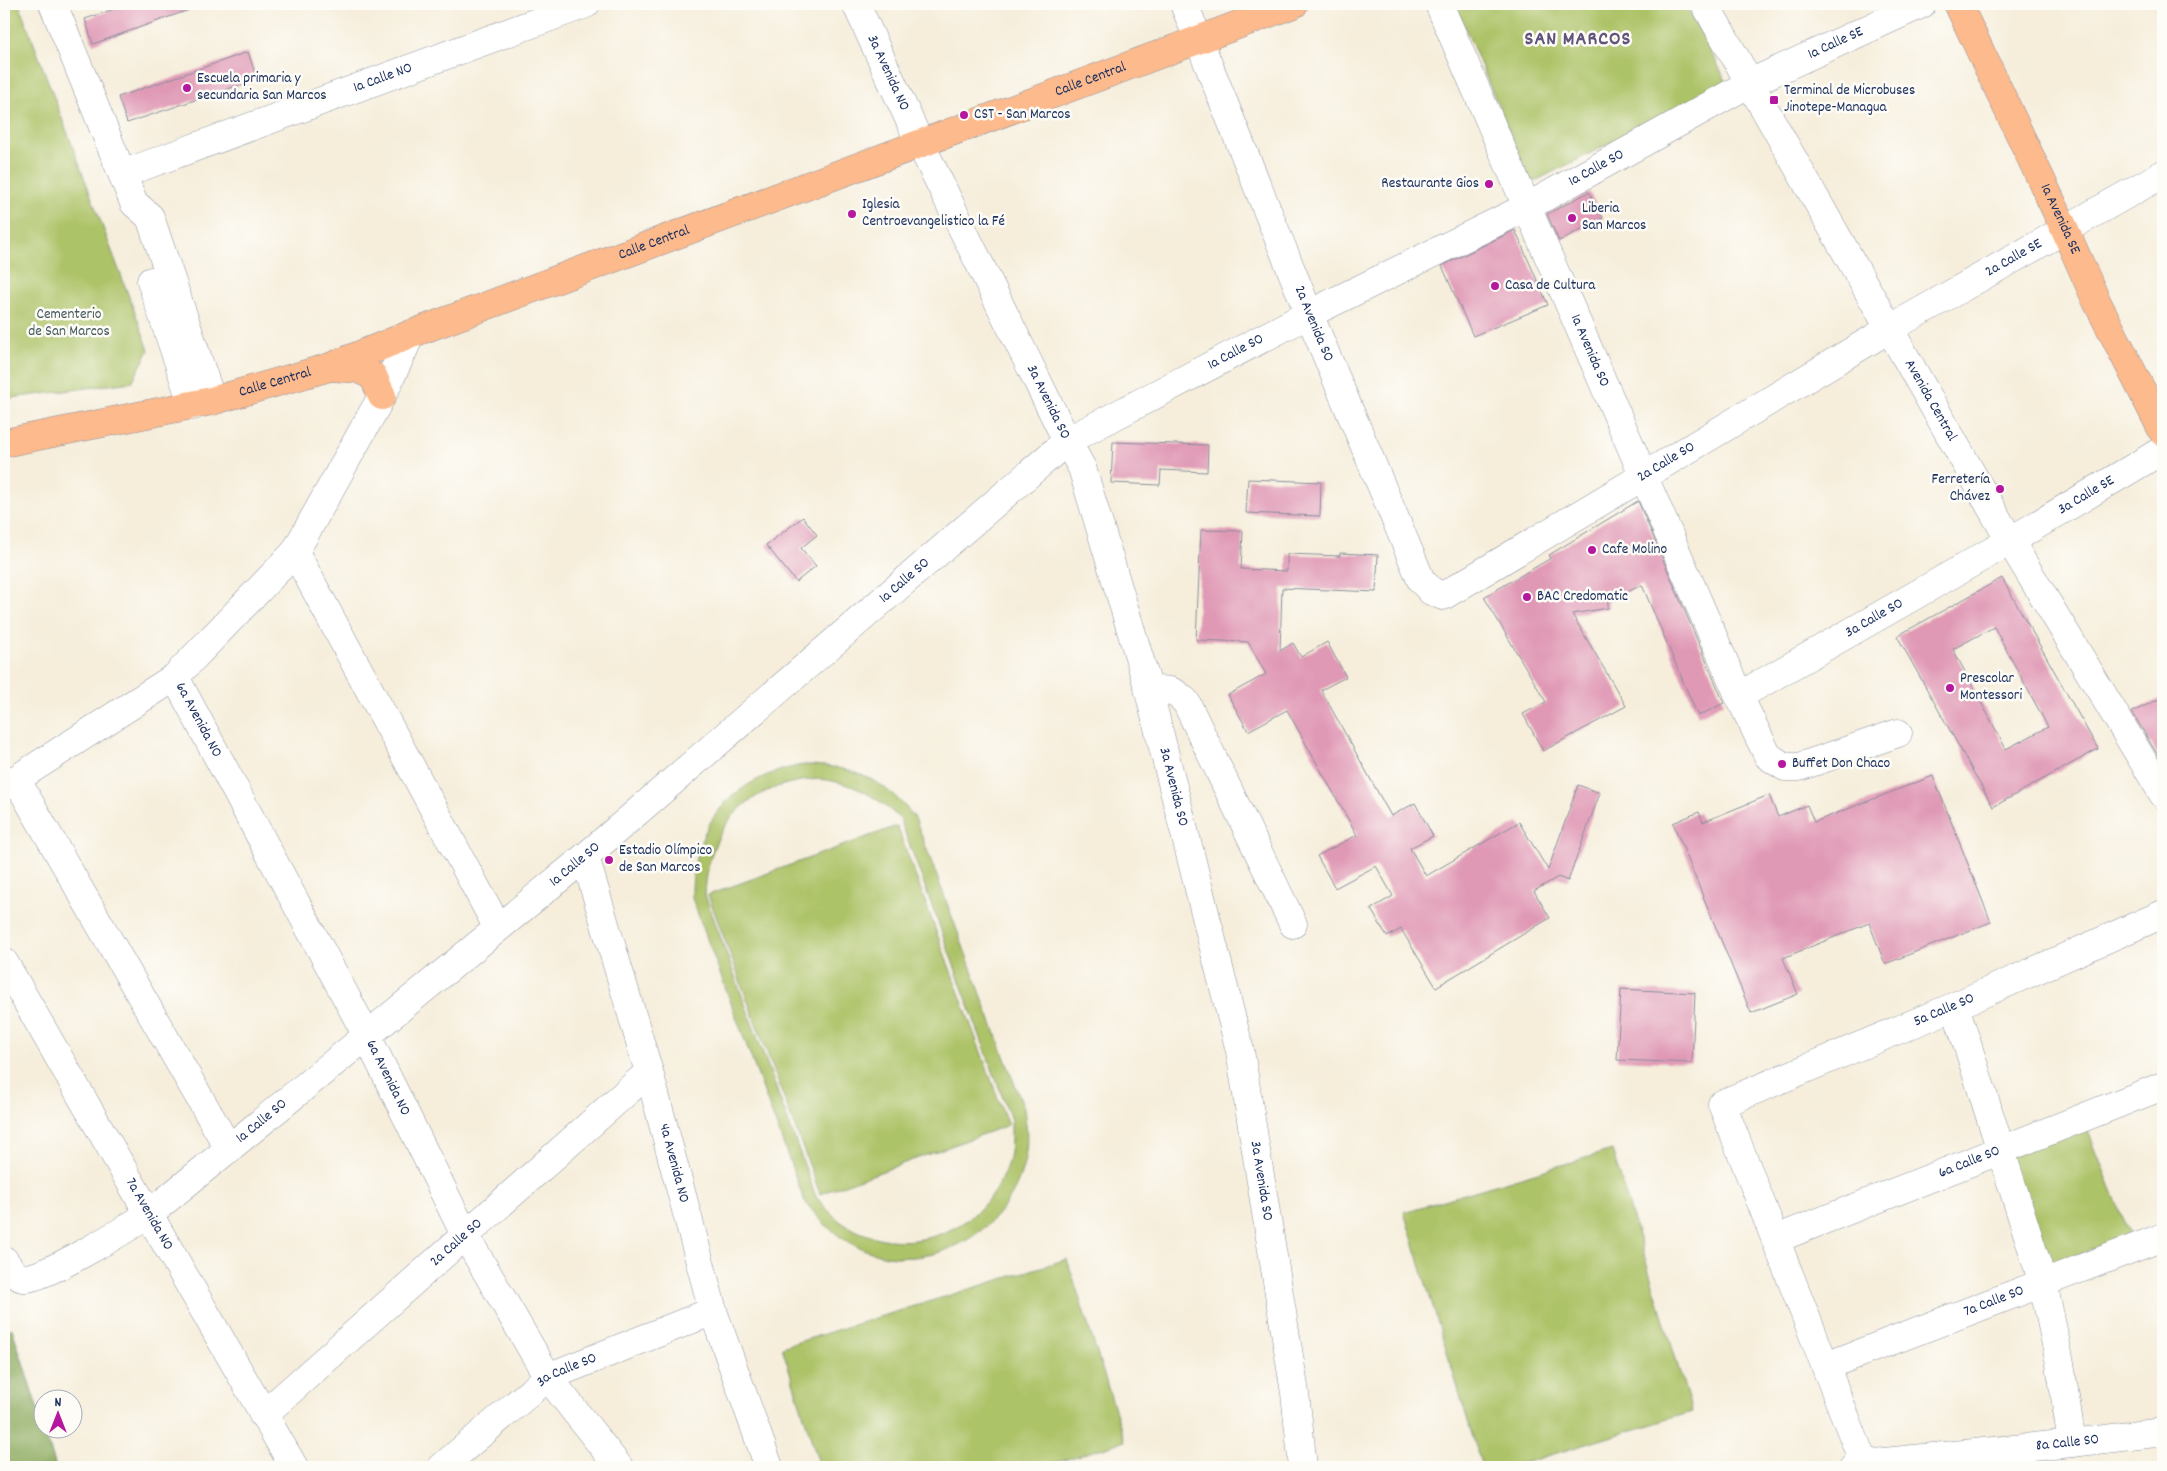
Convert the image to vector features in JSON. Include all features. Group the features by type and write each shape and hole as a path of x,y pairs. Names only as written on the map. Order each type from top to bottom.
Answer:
{"main road":[{"name":"Calle Central","path":"4,443 203,403 330,367 410,334 1294,4"},
{"name":"1a Avenida SE","path":"1958,4 2066,230 2117,343 2163,432"},
{"path":"330,367 358,369 373,376 382,396"}],"street":[{"path":"53,4 134,202 150,217 203,403"},
{"name":"1a Calle NO","path":"122,174 586,4"},
{"name":"3a Avenida NO","path":"856,4 920,143"},
{"name":"2a Avenida SO","path":"1184,4 1421,580 1431,591 1443,596"},
{"name":"1a Avenida SO","path":"1439,4 1739,696 1768,756 1785,766 1799,766 1898,733"},
{"name":"Avenida Central","path":"1705,4 1891,328 2010,541 2163,794"},
{"name":"1a Calle SE","path":"1750,83 1922,4"},
{"name":"1a Calle SO","path":"4,1260 16,1275 25,1279 42,1274 119,1234 149,1214 586,857 1066,441 1310,314 1527,207 1750,83"},
{"name":"3a Avenida SO","path":"920,143 1066,441 1082,468 1149,691 1240,1051 1295,1393 1303,1467"},
{"name":"2a Calle SE","path":"1891,328 2163,174"},
{"name":"2a Calle SO","path":"1443,596 1891,328"},
{"path":"229,1149 10,783 175,676 295,552 382,396 410,334"},
{"name":"3a Calle SE","path":"2010,541 2163,450"},
{"name":"3a Calle SO","path":"1739,696 2010,541"},
{"path":"295,552 498,928"},
{"name":"6a Avenida NO","path":"175,676 366,1036 466,1235 548,1376 619,1467"},
{"path":"1149,691 1162,689 1176,692 1186,702 1293,924"},
{"name":"4a Avenida NO","path":"586,857 649,1072 713,1311 769,1467"},
{"name":"5a Calle SO","path":"1776,1239 1722,1104 1955,1006 2163,914"},
{"name":"7a Avenida NO","path":"4,962 294,1467"},
{"path":"1955,1006 2043,1283 2060,1363 2072,1443"},
{"name":"2a Calle SO","path":"263,1415 649,1072"},
{"name":"6a Calle SO","path":"1776,1239 2001,1152 2163,1086"},
{"name":"7a Calle SO","path":"1826,1366 2163,1238"},
{"path":"1776,1239 1826,1366 1858,1466"},
{"name":"3a Calle SO","path":"442,1467 466,1458 548,1376 713,1311"},
{"name":"8a Calle SO","path":"1858,1466 2163,1432"}],"green space":[{"name":"Cementerio de San Marcos","path":"4,4 19,4 149,350 132,382 4,399"},
{"path":"1455,4 1685,4 1728,84 1531,183"},
{"path":"804,765 838,768 853,772 867,777 880,785 904,805 915,818 1024,1109 1027,1135 1026,1151 1020,1177 1008,1201 991,1221 971,1238 947,1250 922,1256 895,1257 868,1251 840,1237 817,1216 804,1200 692,898 694,872 699,848 708,827 720,809 736,793 778,771","holes":["820,779 854,787 872,797 900,819 1011,1120 1009,1159 996,1188 982,1207 963,1222 943,1233 920,1239 896,1241 872,1237 844,1224 831,1214 816,1197 705,895 708,870 714,847 724,828 737,812 753,799 772,789 795,782"]},
{"path":"897,826 1008,1125 820,1194 708,895"},
{"path":"2086,1126 2130,1235 2045,1268 2006,1157"},
{"path":"1612,1150 1692,1412 1511,1467 1482,1467 1404,1212"},
{"path":"1067,1259 1125,1441 1042,1467 820,1467 782,1347"},
{"path":"12,1328 32,1391 32,1438 47,1438 56,1467 4,1467 4,1333"}],"building":[{"path":"129,4 200,4 200,6 93,44 85,19"},
{"name":"Escuela primaria y secundaria San Marcos","path":"248,52 257,79 127,123 118,97"},
{"name":"Liberia San Marcos","path":"1589,192 1603,218 1559,241 1547,214"},
{"name":"Casa de Cultura","path":"1515,230 1548,305 1473,336 1442,266"},
{"path":"1113,442 1208,445 1207,472 1161,470 1160,485 1111,483"},
{"path":"1248,479 1321,482 1320,516 1246,513"},
{"path":"1638,501 1724,703 1698,716 1642,585 1608,601 1608,608 1572,614 1626,706 1543,751 1523,714 1546,702 1484,597 1551,558 1549,555"},
{"path":"803,517 817,535 801,548 816,566 796,582 766,545"},
{"path":"1201,530 1243,531 1241,569 1287,571 1287,554 1340,556 1340,553 1378,555 1376,592 1282,588 1280,651 1293,643 1301,657 1327,642 1346,677 1321,690 1391,816 1415,803 1433,836 1410,848 1426,876 1519,822 1548,870 1578,785 1600,793 1568,881 1558,877 1534,891 1550,918 1436,987 1401,929 1387,937 1371,909 1393,896 1376,866 1335,888 1317,856 1357,835 1287,710 1248,731 1228,695 1266,674 1248,642 1196,640"},
{"name":"Prescolar Montessori","path":"2002,578 2098,749 1993,807 1897,636","holes":["1994,627 2048,727 2006,749 1953,649"]},
{"path":"2163,697 2163,764 2132,712"},
{"path":"1933,776 1991,922 1885,964 1869,923 1783,958 1798,994 1751,1013 1673,823 1699,812 1703,822 1769,795 1778,817 1807,805 1814,822"},
{"path":"1621,989 1695,993 1692,1063 1617,1060"}],"place":[{"name":"Escuela primaria y secundaria San Marcos","path":"187,88"},
{"name":"Terminal de Microbuses Jinotepe-Managua","path":"1774,100"},
{"name":"CST - San Marcos","path":"964,115"},
{"name":"Restaurante Gios","path":"1489,184"},
{"name":"Iglesia Centroevangelistico la Fé","path":"852,214"},
{"name":"Liberia San Marcos","path":"1572,218"},
{"name":"Casa de Cultura","path":"1495,286"},
{"name":"Ferretería Chávez","path":"2000,489"},
{"name":"Cafe Molino","path":"1592,550"},
{"name":"BAC Credomatic","path":"1527,597"},
{"name":"Prescolar Montessori","path":"1950,688"},
{"name":"Buffet Don Chaco","path":"1782,764"},
{"name":"Estadio Olímpico de San Marcos","path":"609,860"}],"district":[{"name":"SAN MARCOS","path":"1578,40"}]}
